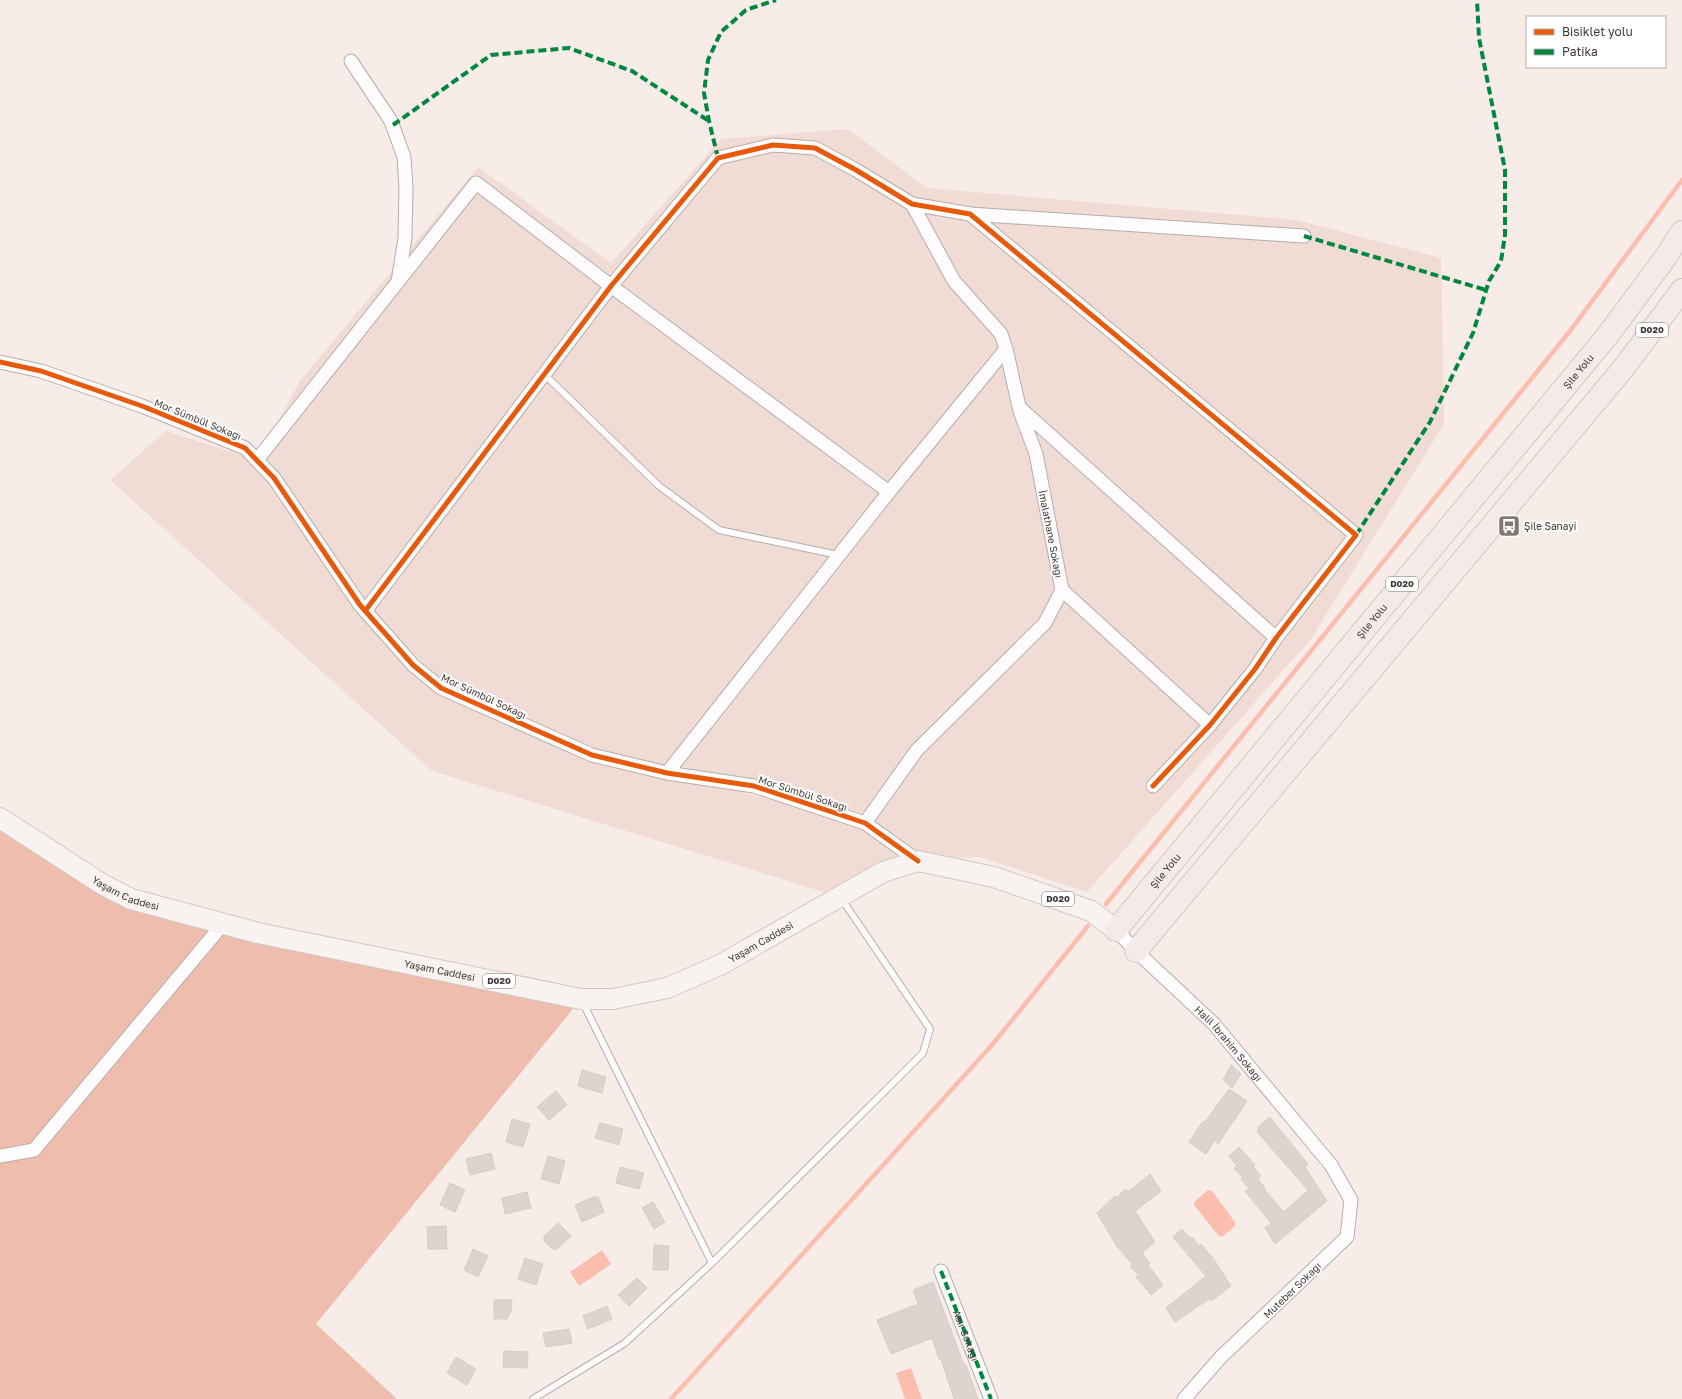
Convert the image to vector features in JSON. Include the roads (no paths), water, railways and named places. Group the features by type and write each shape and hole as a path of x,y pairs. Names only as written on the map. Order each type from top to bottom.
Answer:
{"highway":[{"name":"Şile Yolu","path":"1116,930 1608,335 1665,258 1682,232"},
{"name":"D020","path":"1136,951 1622,370 1682,290"},
{"path":"1622,370 1682,313"}],"main road":[{"name":"Yaşam Caddesi","path":"0,818 102,884 131,899 258,934 582,999 613,999 667,988 720,965 883,872 918,861 994,877 1092,911 1116,930"}],"street":[{"path":"351,61 392,121 404,157 406,188 405,238 397,284"},
{"path":"365,611 611,286 718,158 773,145 815,148 856,170 912,204 970,214 1304,236"},
{"path":"257,460 476,183 611,286 889,492"},
{"name":"İmalathane Sokağı","path":"865,823 917,750 1045,623 1062,590 1036,454 1019,408 1006,349 1001,334 954,280 912,204"},
{"path":"970,214 1356,535 1276,638 1255,669 1210,725 1153,786"},
{"path":"667,773 889,492 1006,349"},
{"name":"Mor Sümbül Sokağı","path":"0,362 41,370 142,406 245,448 274,478 365,611 413,666 442,688 592,754 667,773 754,786 865,823 918,861"},
{"path":"1019,408 1276,638"},
{"path":"1062,590 1210,725"},
{"path":"0,1156 34,1150 223,924"},
{"name":"Halil İbrahim Sokağı","path":"1116,930 1136,951 1214,1024 1331,1165"},
{"name":"Muteber Sokağı","path":"1184,1399 1221,1357 1347,1237 1351,1200 1331,1165"},
{"name":"Asır Sokağı","path":"941,1271 991,1399"}],"lane":[{"path":"544,374 659,486 719,530 840,555"},
{"path":"533,1399 625,1343 712,1264 923,1053 930,1029 840,897"},
{"path":"582,999 712,1264"}],"waterway":[{"path":"1106,904 1570,331 1682,180"},
{"path":"671,1399 992,1045 1088,926"}],"place":[{"name":"Şile Sanayi","path":"1509,526"}]}
